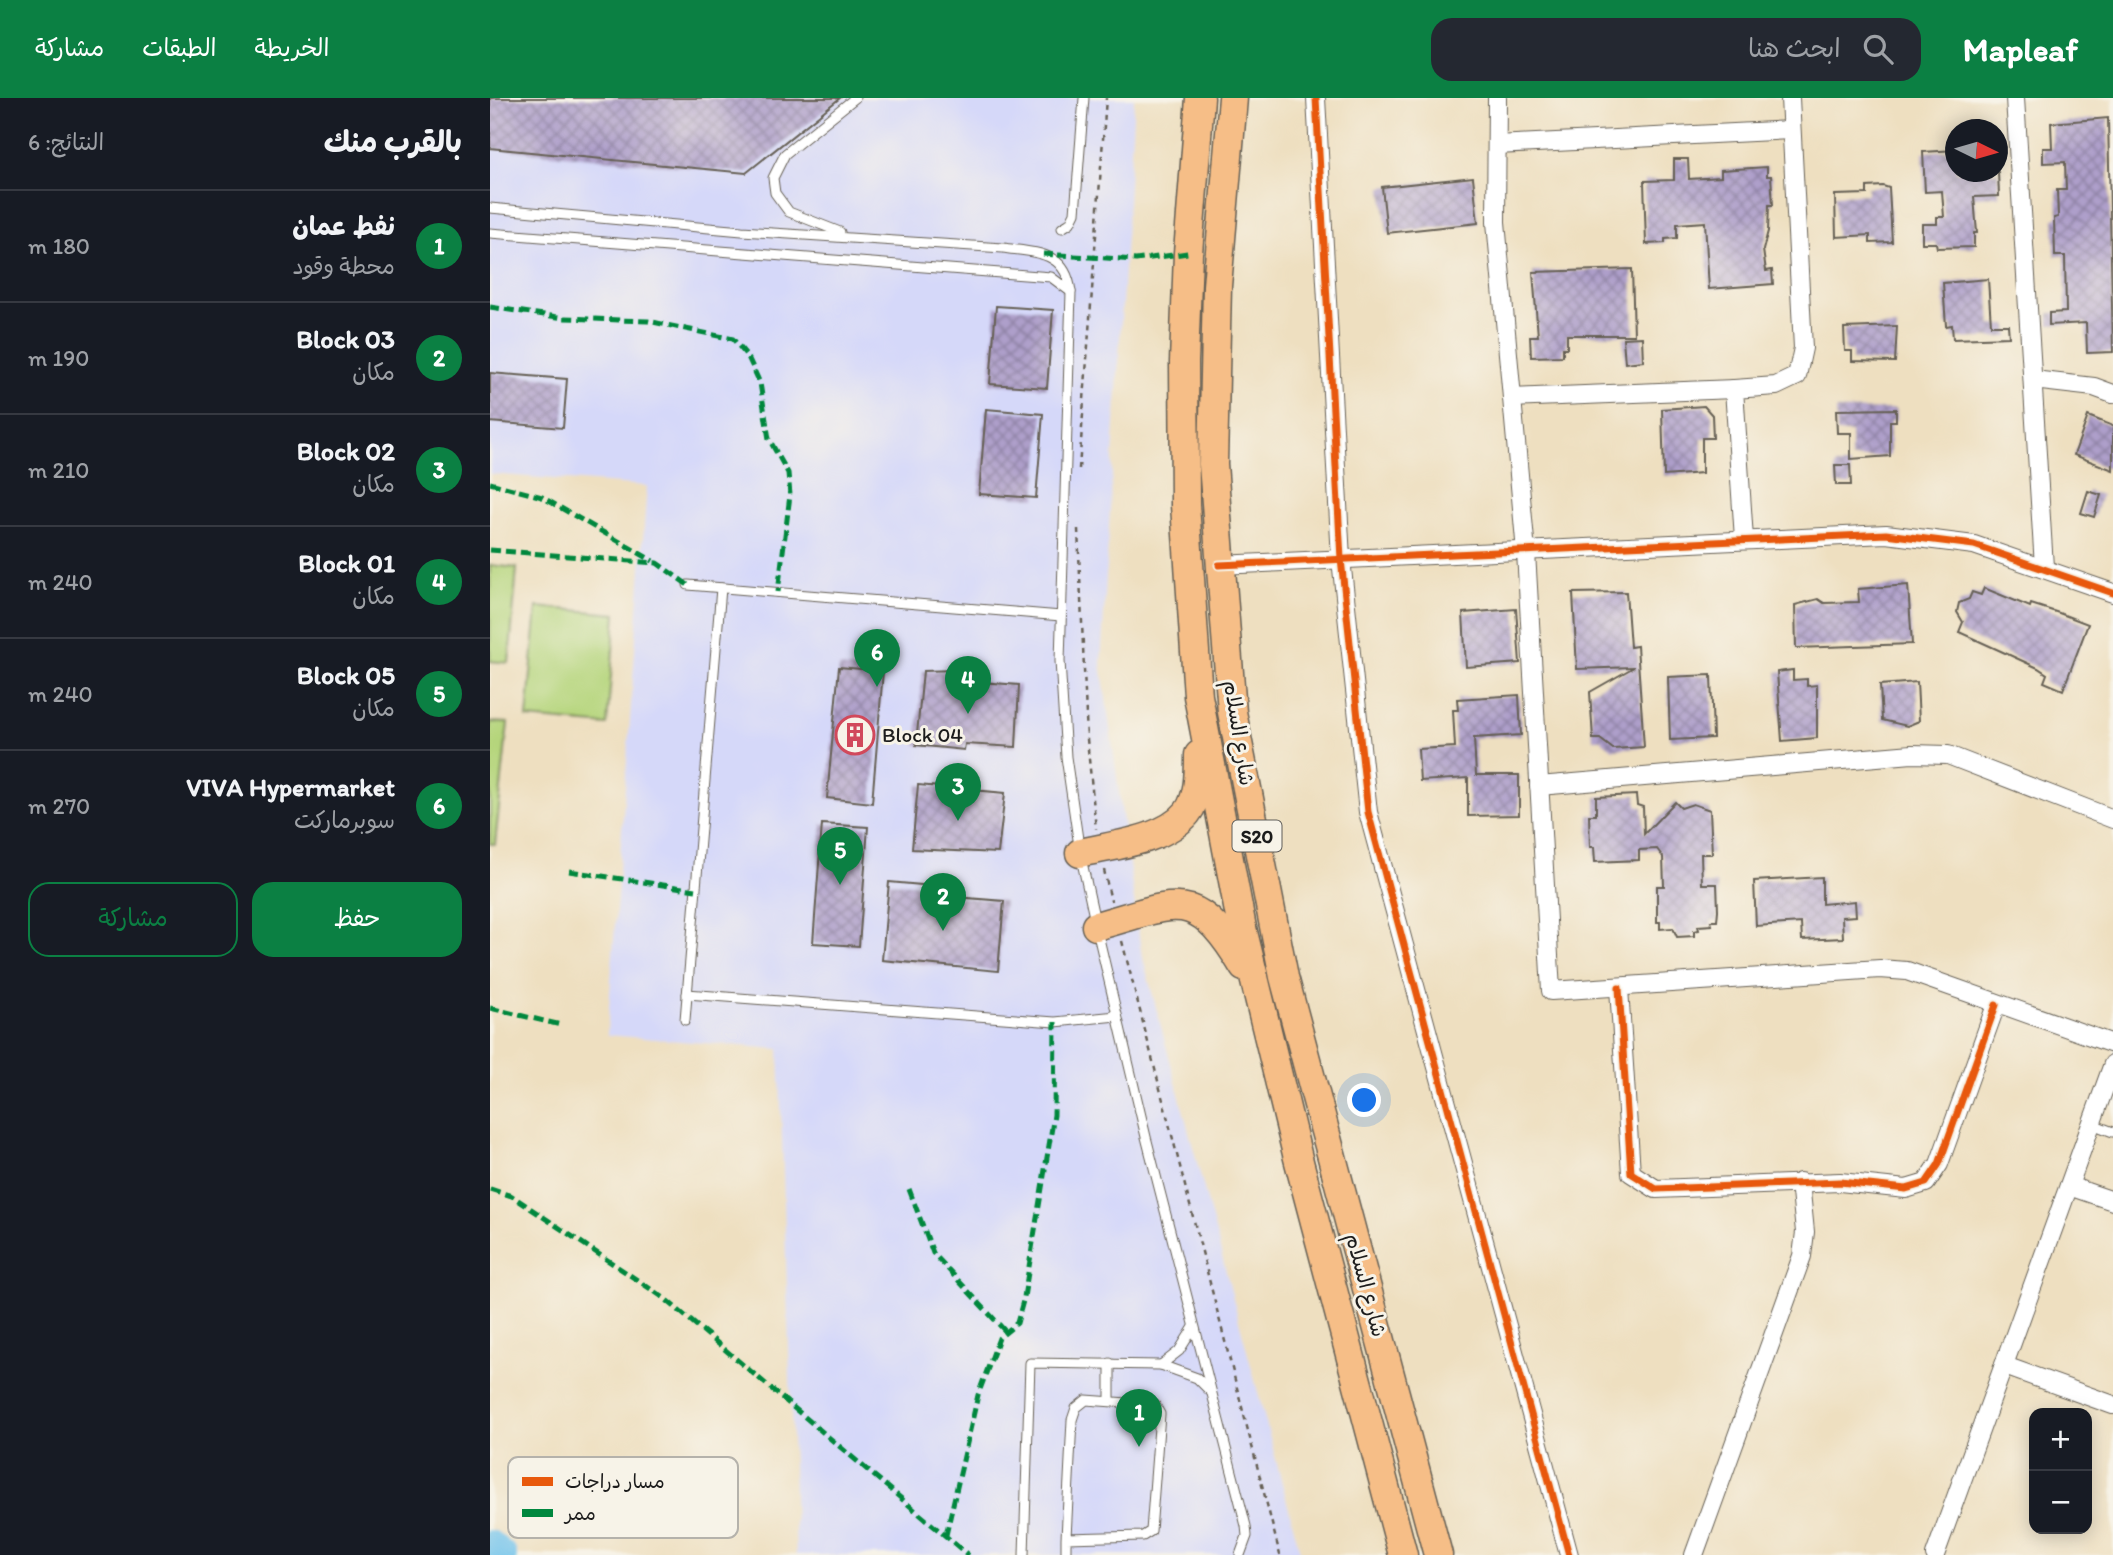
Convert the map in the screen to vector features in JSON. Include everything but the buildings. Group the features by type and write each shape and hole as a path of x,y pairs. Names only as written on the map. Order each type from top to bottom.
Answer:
{"main road":[{"name":"شارع السلام","path":"1200,98 1188,253 1184,362 1185,505 1199,696 1242,928 1297,1158 1403,1555"},
{"name":"شارع السلام","path":"1233,98 1217,286 1213,464 1232,712 1284,977 1438,1555"},
{"path":"1080,853 1136,840 1170,828 1188,812 1197,789 1199,696"},
{"path":"1096,926 1165,905 1195,909 1220,929 1257,990"}],"street":[{"path":"1316,98 1341,559 1368,812 1569,1555"},
{"path":"1497,98 1496,222 1526,551 1551,991 1880,969 1907,971 1996,1005 2113,1044"},
{"path":"1512,398 1776,386 1797,376 1803,348 1790,98"},
{"path":"2015,98 2044,567"},
{"path":"1497,145 1791,130"},
{"path":"2033,380 2094,387 2113,394"},
{"path":"1734,389 1744,539"},
{"path":"1219,565 1744,539 1913,535 1974,545 2113,593"},
{"path":"1539,786 1912,754 1948,755 2113,819"},
{"path":"1619,988 1631,1173 1656,1189 1800,1182 1840,1182 1906,1189 1926,1183 1939,1164 1996,1005"},
{"path":"1935,1555 2069,1186 2110,1083 2113,1064"},
{"path":"1694,1555 1802,1256 1805,1232 1800,1182"},
{"path":"2069,1186 2113,1201"},
{"path":"2005,1366 2113,1405"}],"lane":[{"path":"849,235 789,212 775,193 774,178 785,154 855,98"},
{"path":"1062,228 1070,223 1075,213 1084,98"},
{"path":"490,208 742,230 849,235 1003,248 1043,254 1057,261 1069,274 1071,292 1061,616 1066,757 1080,853 1117,1016 1246,1526 1247,1536 1240,1555"},
{"path":"490,233 1051,276 1071,292"},
{"path":"688,585 1061,616"},
{"path":"685,1020 721,588"},
{"path":"687,994 1055,1022 1117,1016"},
{"path":"2092,1124 2113,1132"},
{"path":"1161,1365 1179,1351 1194,1327"},
{"path":"1024,1555 1030,1363 1161,1365 1198,1378 1211,1392"},
{"path":"1110,1363 1110,1400"},
{"path":"1066,1538 1143,1536 1154,1524 1160,1414 1155,1405 1086,1400 1076,1408 1072,1420 1066,1538 1066,1555"}],"shaded area":[{"path":"490,98 1134,98 1101,663 1141,951 1301,1555 796,1555 779,1049 607,1035 647,486 490,474"}],"green space":[{"path":"490,565 517,568 509,663 490,661"},
{"path":"537,607 616,614 607,725 527,718"},
{"path":"490,722 508,723 495,844 490,844"}],"waterway":[{"path":"490,1544 503,1555"}],"marked path":[{"path":"1043,254 1136,260 1188,253"},
{"path":"490,307 564,318 648,321 733,339 748,357 760,383 769,439 788,473 790,495 778,592"},
{"path":"490,483 542,497 653,561"},
{"path":"490,550 657,563 688,585"},
{"path":"569,871 696,890"},
{"path":"490,1008 561,1025"},
{"path":"946,1535 978,1395 999,1338 1017,1323 1024,1297 1054,1115 1055,1022"},
{"path":"490,1189 512,1196 664,1298 968,1555"},
{"path":"909,1189 933,1253 1006,1332"}],"cycle path":[{"path":"1316,98 1341,559 1368,812 1569,1555"},
{"path":"1219,565 1886,534 1974,545 2113,593"},
{"path":"1619,988 1631,1173 1656,1189 1840,1182 1906,1189 1926,1183 1939,1164 1996,1005"}],"place":[{"name":"VIVA Hypermarket","path":"877,687"},
{"name":"Block 01","path":"968,714"},
{"name":"Block 04","path":"855,735"},
{"name":"Block 02","path":"958,821"},
{"name":"Block 05","path":"840,885"},
{"name":"Block 03","path":"943,931"},
{"name":"نفط عمان","path":"1139,1447"}]}
